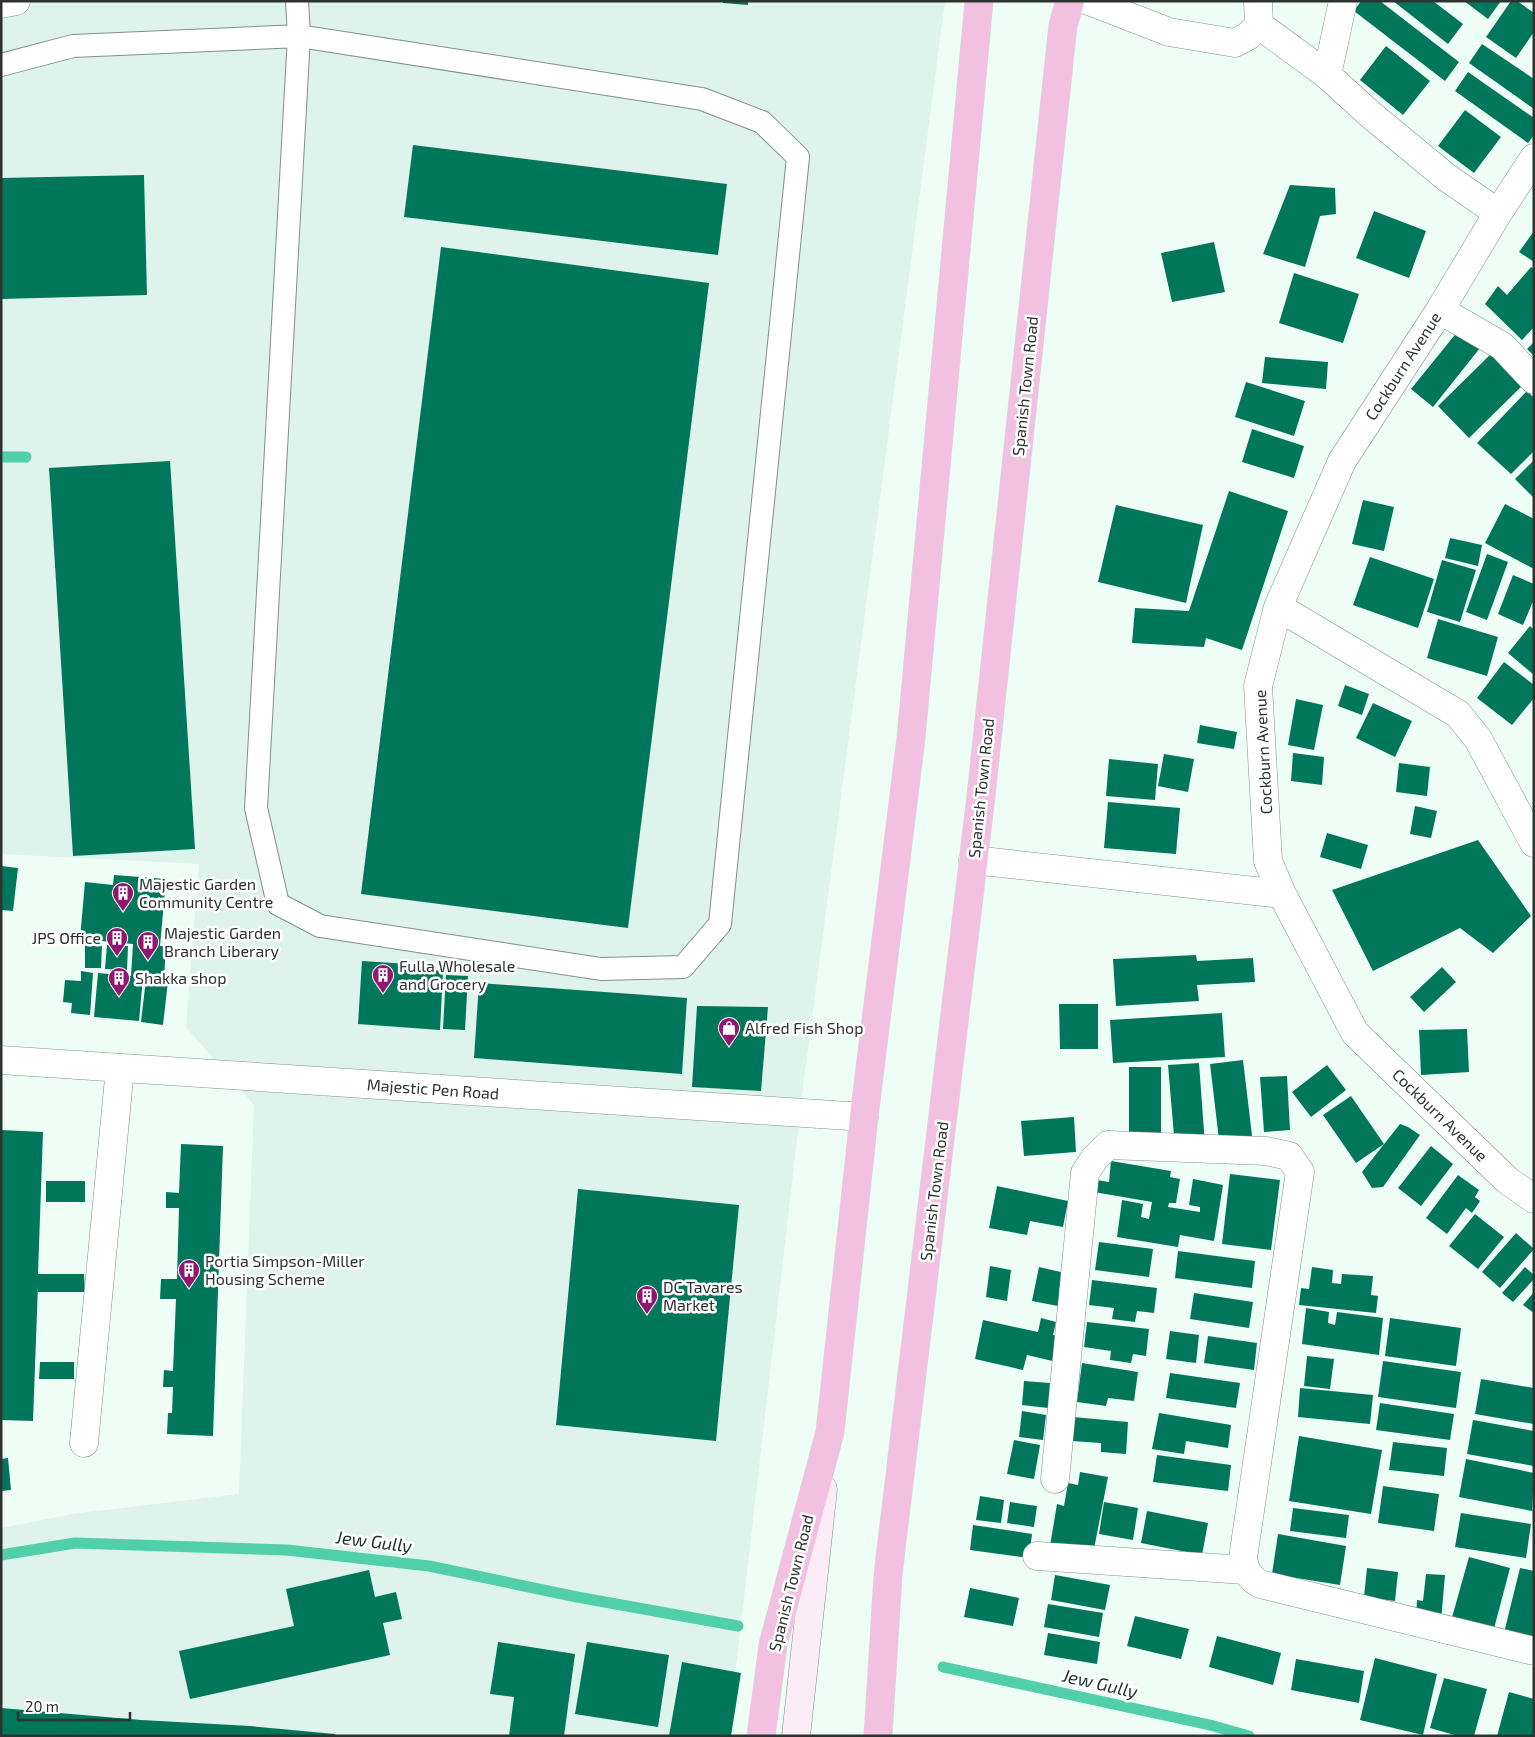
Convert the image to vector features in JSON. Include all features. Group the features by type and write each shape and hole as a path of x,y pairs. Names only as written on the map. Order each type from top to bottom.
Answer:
{"highway":[{"name":"Spanish Town Road","path":"761,1736 773,1645 830,1432 864,1117 910,738 979,1"},
{"name":"Spanish Town Road","path":"878,1736 888,1575 973,860 1063,25 1070,1"}],"main road":[{"name":"Spanish Town Road","path":"796,1736 830,1432"},
{"name":"Spanish Town Road","path":"865,1736 888,1575"}],"street":[{"path":"1,4 16,1"},
{"path":"1090,1 1169,32 1234,43 1248,36 1259,13 1371,115 1446,177 1498,213"},
{"path":"1327,75 1343,1"},
{"name":"Cockburn Avenue","path":"1534,158 1498,213 1440,310 1342,461 1278,607 1258,686 1268,861 1282,894 1355,1033 1507,1180 1534,1199"},
{"path":"1440,310 1502,346 1534,380"},
{"path":"1278,607 1458,714 1478,739 1534,843"},
{"path":"973,860 1282,894"},
{"name":"Majestic Pen Road","path":"1,1060 864,1117"},
{"path":"84,1443 120,1068"},
{"path":"1055,1480 1085,1173 1095,1158 1108,1145 1266,1151 1289,1156 1300,1172 1243,1558 1245,1570 1253,1580 1260,1584 1534,1651"},
{"path":"1038,1556 1245,1570"}],"lane":[{"path":"1,65 73,46 299,36 702,99 762,122 798,157 720,924 683,967 601,969 320,926 278,904 256,808 299,36 297,1"}],"shaded area":[{"path":"1,1 945,1 803,1087 728,1736 1,1736 1,1528 72,1514 239,1494 254,1105 186,1027 199,864 1,854"}],"building":[{"path":"723,1 748,1 748,5 723,3"},
{"path":"1361,1 1380,1 1459,62 1445,81 1354,11"},
{"path":"1393,1 1433,1 1463,24 1448,44"},
{"path":"1464,1 1501,1 1488,19"},
{"path":"1511,1 1517,1 1534,13 1534,32 1516,58 1486,37"},
{"path":"1482,44 1534,79 1534,109 1469,63"},
{"path":"1386,46 1430,81 1403,115 1360,80"},
{"path":"1468,72 1534,118 1534,135 1528,143 1455,91"},
{"path":"1465,110 1501,137 1474,173 1438,146"},
{"path":"413,145 727,184 718,255 404,217"},
{"path":"144,175 147,295 1,299 1,178"},
{"path":"1290,185 1335,188 1336,214 1320,216 1305,267 1263,254"},
{"path":"1374,211 1426,231 1409,278 1356,258"},
{"path":"1534,231 1534,262 1519,252"},
{"path":"1214,242 1225,292 1172,302 1161,253"},
{"path":"441,247 709,283 628,928 361,894"},
{"path":"1531,267 1534,269 1534,327 1522,340 1485,304 1498,286 1507,295"},
{"path":"1294,273 1359,294 1343,343 1279,323"},
{"path":"1458,331 1480,348 1433,407 1411,389"},
{"path":"1534,342 1534,356 1527,349"},
{"path":"1496,349 1527,381 1469,438 1438,406"},
{"path":"1265,357 1328,362 1326,389 1262,383"},
{"path":"1246,382 1305,401 1294,436 1235,417"},
{"path":"1527,391 1534,398 1534,451 1511,474 1477,443"},
{"path":"1252,429 1304,446 1294,478 1242,462"},
{"path":"1534,460 1534,498 1515,479"},
{"path":"170,461 195,849 73,856 49,468"},
{"path":"1229,491 1288,511 1242,650 1206,638 1204,647 1132,643 1135,608 1189,611"},
{"path":"1363,500 1394,507 1384,551 1352,544"},
{"path":"1505,504 1534,519 1534,569 1485,543"},
{"path":"1116,505 1203,525 1186,603 1098,582"},
{"path":"1450,538 1482,545 1478,566 1445,558"},
{"path":"1487,554 1508,562 1487,620 1466,612"},
{"path":"1370,557 1434,579 1418,628 1353,605"},
{"path":"1442,560 1476,570 1460,622 1427,612"},
{"path":"1513,575 1534,584 1534,599 1523,625 1498,614"},
{"path":"1438,619 1498,637 1487,676 1427,658"},
{"path":"1530,626 1534,630 1534,675 1508,653"},
{"path":"1504,662 1534,685 1534,698 1512,725 1477,698"},
{"path":"1345,685 1369,694 1362,715 1338,706"},
{"path":"1296,699 1323,705 1314,750 1288,745"},
{"path":"1373,703 1412,721 1395,757 1356,738"},
{"path":"1200,725 1237,732 1234,749 1197,743"},
{"path":"1293,753 1324,757 1322,785 1291,781"},
{"path":"1164,754 1194,759 1188,792 1158,786"},
{"path":"1109,759 1158,764 1155,800 1106,796"},
{"path":"1399,763 1430,767 1427,796 1396,792"},
{"path":"1108,802 1180,808 1176,854 1104,848"},
{"path":"1415,806 1437,811 1431,838 1410,834"},
{"path":"1327,833 1368,845 1361,869 1320,857"},
{"path":"1478,840 1531,916 1493,953 1460,928 1373,971 1332,890"},
{"path":"1,866 18,868 13,911 1,910"},
{"name":"Majestic Garden Community Centre","path":"114,875 166,879 160,946 166,946 164,978 137,976 143,977 139,1021 94,1017 98,973 131,976 133,944 80,939 85,882 113,885"},
{"path":"85,943 102,944 101,968 85,968"},
{"name":"JPS Office","path":"107,945 128,946 127,970 105,969"},
{"path":"1196,955 1197,961 1253,958 1255,982 1197,985 1199,1001 1116,1006 1113,959"},
{"path":"362,961 408,964 408,968 443,971 440,1030 358,1024"},
{"path":"1442,967 1456,982 1424,1012 1410,997"},
{"path":"81,971 93,973 90,1015 71,1013 72,1003 63,1002 65,980 81,981"},
{"path":"446,975 468,976 465,1030 443,1029"},
{"path":"146,979 168,981 163,1025 141,1022"},
{"path":"479,983 687,998 682,1074 474,1058"},
{"path":"1059,1004 1098,1004 1098,1049 1060,1049"},
{"name":"Alfred Fish Shop","path":"697,1006 768,1007 761,1091 692,1087"},
{"path":"1222,1013 1225,1057 1113,1063 1110,1020"},
{"path":"1467,1029 1469,1072 1421,1075 1419,1030"},
{"path":"1243,1060 1253,1144 1220,1148 1210,1064"},
{"path":"1199,1063 1205,1145 1175,1147 1168,1065"},
{"path":"1327,1065 1346,1090 1311,1117 1292,1092"},
{"path":"1129,1067 1161,1067 1161,1145 1129,1145"},
{"path":"1287,1076 1290,1130 1264,1132 1260,1077"},
{"path":"1351,1096 1384,1144 1356,1163 1323,1115"},
{"path":"1074,1117 1076,1152 1024,1156 1021,1121"},
{"path":"1400,1124 1420,1135 1383,1187 1372,1188 1362,1172"},
{"path":"1,1130 43,1132 38,1274 84,1274 85,1292 38,1292 38,1285 33,1421 1,1420"},
{"name":"Portia Simpson-Miller Housing Scheme","path":"181,1144 223,1146 213,1436 167,1434 168,1413 172,1413 173,1387 163,1387 164,1370 173,1371 176,1299 160,1299 161,1279 177,1279 179,1208 166,1208 166,1192 179,1193"},
{"path":"1431,1146 1453,1164 1421,1206 1398,1188"},
{"path":"1111,1161 1171,1171 1170,1177 1180,1179 1176,1203 1169,1203 1168,1207 1200,1212 1200,1207 1189,1205 1193,1179 1223,1185 1214,1241 1180,1235 1178,1247 1117,1237 1122,1200 1143,1204 1141,1217 1149,1219 1152,1202 1094,1192 1096,1180 1109,1182"},
{"path":"1230,1174 1280,1180 1271,1250 1222,1244"},
{"path":"1458,1175 1479,1190 1475,1197 1480,1201 1472,1213 1466,1208 1447,1234 1426,1218"},
{"path":"46,1181 85,1181 85,1202 46,1202"},
{"path":"997,1186 1068,1201 1063,1227 1030,1221 1027,1235 989,1228"},
{"name":"DC Tavares Market","path":"578,1189 739,1205 716,1441 556,1425"},
{"path":"1475,1214 1504,1237 1478,1269 1449,1246"},
{"path":"1516,1233 1534,1249 1500,1288 1482,1272"},
{"path":"1099,1242 1153,1249 1149,1277 1095,1270"},
{"path":"1178,1251 1255,1261 1252,1288 1175,1278"},
{"path":"990,1266 1011,1270 1007,1301 986,1297"},
{"path":"1039,1267 1065,1273 1058,1306 1032,1301"},
{"path":"1312,1267 1333,1270 1332,1283 1341,1284 1342,1274 1373,1276 1371,1295 1378,1296 1376,1313 1299,1305 1301,1288 1309,1289"},
{"path":"1525,1267 1534,1275 1534,1279 1513,1302 1502,1293"},
{"path":"1092,1280 1157,1288 1154,1313 1137,1311 1135,1322 1112,1319 1114,1308 1089,1305"},
{"path":"1534,1292 1534,1313 1523,1305"},
{"path":"1194,1293 1253,1302 1249,1328 1190,1319"},
{"path":"1306,1308 1329,1312 1328,1323 1335,1325 1337,1312 1383,1318 1379,1355 1302,1344"},
{"path":"1041,1318 1056,1322 1053,1335 1066,1338 1061,1363 1027,1355 1023,1370 975,1359 983,1320 1038,1332"},
{"path":"1390,1318 1461,1328 1456,1366 1385,1356"},
{"path":"1087,1322 1149,1329 1146,1356 1133,1354 1131,1363 1110,1360 1111,1351 1084,1347"},
{"path":"1170,1331 1199,1335 1196,1363 1166,1359"},
{"path":"1208,1336 1257,1343 1254,1370 1204,1363"},
{"path":"1307,1356 1334,1359 1330,1389 1304,1386"},
{"path":"1383,1361 1461,1372 1456,1408 1378,1397"},
{"path":"40,1362 74,1362 74,1379 39,1379"},
{"path":"1082,1363 1138,1372 1134,1401 1108,1398 1106,1406 1077,1402"},
{"path":"1170,1373 1240,1383 1236,1408 1166,1398"},
{"path":"1481,1379 1534,1388 1534,1424 1475,1414"},
{"path":"1024,1381 1050,1383 1048,1408 1022,1405"},
{"path":"1300,1388 1373,1395 1370,1424 1298,1417"},
{"path":"1380,1403 1454,1414 1450,1440 1376,1430"},
{"path":"1022,1411 1046,1415 1043,1440 1019,1437"},
{"path":"1159,1413 1231,1425 1228,1448 1186,1441 1184,1454 1152,1449"},
{"path":"1073,1417 1128,1422 1126,1454 1101,1452 1101,1443 1072,1441"},
{"path":"1473,1420 1534,1431 1534,1466 1467,1454"},
{"path":"1299,1436 1382,1450 1371,1514 1289,1501"},
{"path":"1014,1440 1040,1445 1034,1479 1007,1474"},
{"path":"1393,1442 1447,1448 1444,1476 1389,1470"},
{"path":"1157,1455 1231,1465 1228,1491 1153,1482"},
{"path":"8,1458 11,1490 1,1491 1,1459"},
{"path":"1466,1459 1534,1473 1532,1511 1459,1497"},
{"path":"1080,1472 1108,1477 1093,1554 1050,1546 1057,1504 1064,1506 1068,1483 1078,1485"},
{"path":"1383,1486 1439,1494 1434,1531 1378,1523"},
{"path":"980,1496 1004,1500 1001,1523 976,1520"},
{"path":"1010,1502 1037,1506 1034,1527 1007,1523"},
{"path":"1104,1502 1138,1508 1133,1540 1099,1534"},
{"path":"1293,1508 1349,1515 1346,1538 1290,1531"},
{"path":"1147,1511 1208,1523 1202,1555 1141,1543"},
{"path":"1461,1513 1531,1524 1526,1558 1455,1547"},
{"path":"973,1525 1032,1534 1029,1558 970,1550"},
{"path":"1278,1534 1346,1546 1340,1585 1272,1574"},
{"path":"1469,1557 1510,1568 1491,1640 1449,1628"},
{"path":"1367,1568 1398,1572 1395,1601 1364,1597"},
{"path":"1520,1568 1534,1571 1534,1649 1502,1641"},
{"path":"369,1570 375,1597 396,1592 402,1619 383,1623 390,1655 190,1699 179,1651 294,1626 286,1589"},
{"path":"1426,1574 1445,1575 1441,1621 1416,1619 1417,1600 1423,1601"},
{"path":"1055,1575 1110,1585 1105,1610 1051,1600"},
{"path":"970,1588 1019,1598 1013,1626 964,1617"},
{"path":"1048,1604 1103,1613 1099,1637 1044,1627"},
{"path":"1135,1616 1189,1629 1181,1659 1127,1646"},
{"path":"1048,1633 1100,1642 1097,1664 1044,1655"},
{"path":"1217,1636 1281,1653 1273,1685 1209,1667"},
{"path":"498,1642 575,1654 564,1736 509,1736 514,1697 490,1694"},
{"path":"587,1642 669,1655 658,1727 575,1714"},
{"path":"1375,1658 1437,1674 1423,1735 1360,1720"},
{"path":"1296,1659 1364,1671 1359,1703 1291,1690"},
{"path":"682,1662 741,1673 731,1736 669,1736"},
{"path":"1444,1678 1487,1689 1474,1736 1458,1736 1430,1728"},
{"path":"1509,1692 1534,1699 1533,1736 1497,1736"},
{"path":"1,1708 141,1720 250,1726 335,1734 335,1736 1,1736"}],"waterway":[{"path":"1,457 26,457"},
{"name":"Jew Gully","path":"1,1555 75,1543 287,1550 429,1566 577,1597 738,1626"},
{"name":"Jew Gully","path":"943,1667 1210,1725 1249,1736"}],"place":[{"name":"Majestic Garden Community Centre","path":"123,912"},
{"name":"JPS Office","path":"117,957"},
{"name":"Majestic Garden Branch Liberary","path":"148,961"},
{"name":"Fulla Wholesale and Grocery","path":"383,994"},
{"name":"Shakka shop","path":"119,997"},
{"name":"Alfred Fish Shop","path":"729,1047"},
{"name":"Portia Simpson-Miller Housing Scheme","path":"189,1289"},
{"name":"DC Tavares Market","path":"647,1315"}]}
